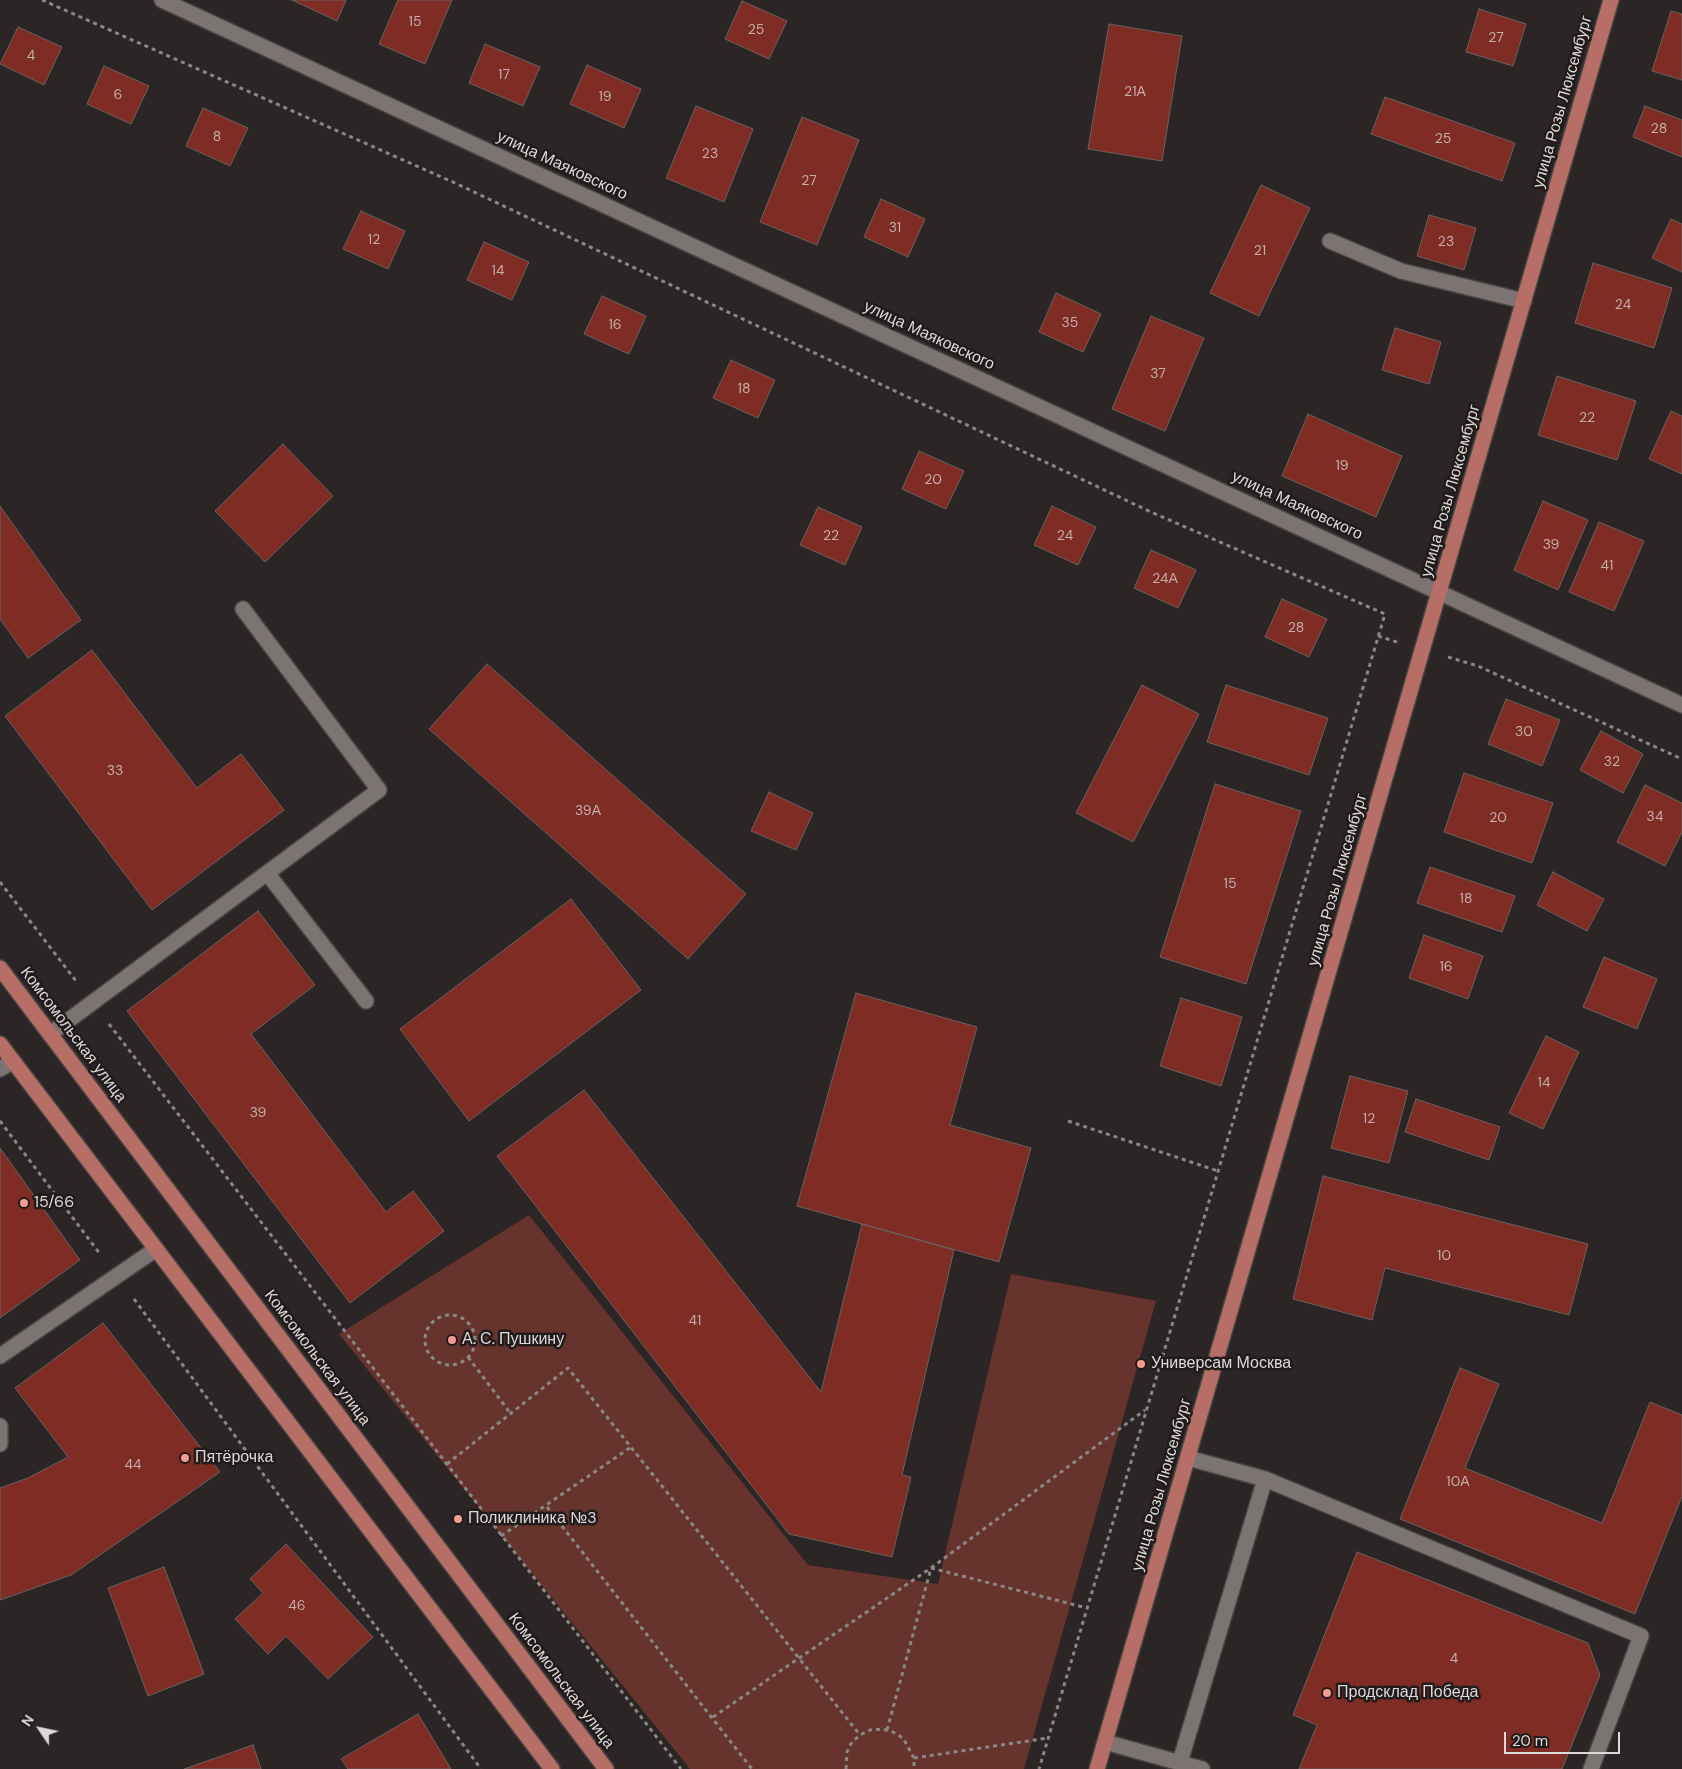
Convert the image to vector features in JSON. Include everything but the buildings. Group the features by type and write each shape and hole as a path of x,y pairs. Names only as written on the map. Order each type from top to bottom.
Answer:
{"main road":[{"name":"улица Розы Люксембург","path":"1097,1769 1611,0"},
{"name":"Комсомольская улица","path":"0,968 606,1769"},
{"path":"0,1044 6,1065 156,1249 552,1769"}],"street":[{"name":"улица Маяковского","path":"162,0 1682,705"},
{"path":"1330,241 1402,271 1524,301"},
{"path":"50,1034 379,790 243,609"},
{"path":"267,873 366,1000"},
{"path":"0,1356 156,1249"},
{"path":"0,1426 0,1444"},
{"path":"1188,1458 1265,1479 1641,1636 1591,1769"},
{"path":"1180,1762 1265,1479"},
{"path":"1105,1742 1202,1769"}],"path":[{"path":"42,0 455,183 1151,512 1385,614 1039,1769"},
{"path":"1478,666 1682,759"},
{"path":"0,882 681,1769"},
{"path":"1068,1120 1218,1171"},
{"path":"0,1121 117,1276 481,1769"},
{"path":"446,1315 454,1315 469,1322 475,1338 474,1347 468,1358 447,1366 432,1358 424,1344 427,1328 432,1322 446,1315"},
{"path":"468,1358 511,1414"},
{"path":"447,1464 568,1368 860,1735"},
{"path":"713,1717 931,1568 1146,1410"},
{"path":"501,1536 547,1507 631,1447"},
{"path":"547,1507 752,1769"},
{"path":"931,1568 1087,1608"},
{"path":"887,1730 931,1568"},
{"path":"846,1769 847,1752 852,1742 870,1730 887,1730 903,1738 914,1758 914,1769"},
{"path":"914,1758 1048,1738"}],"shaded area":[{"path":"529,1215 808,1565 938,1584 1011,1274 1156,1301 1024,1769 690,1769 339,1334"}],"place":[{"name":"15/66","path":"24,1203"},
{"name":"А. С. Пушкину","path":"452,1340"},
{"name":"Универсам Москва","path":"1141,1364"},
{"name":"Пятёрочка","path":"185,1458"},
{"name":"Поликлиника №3","path":"458,1519"},
{"name":"Продсклад Победа","path":"1327,1693"}]}
